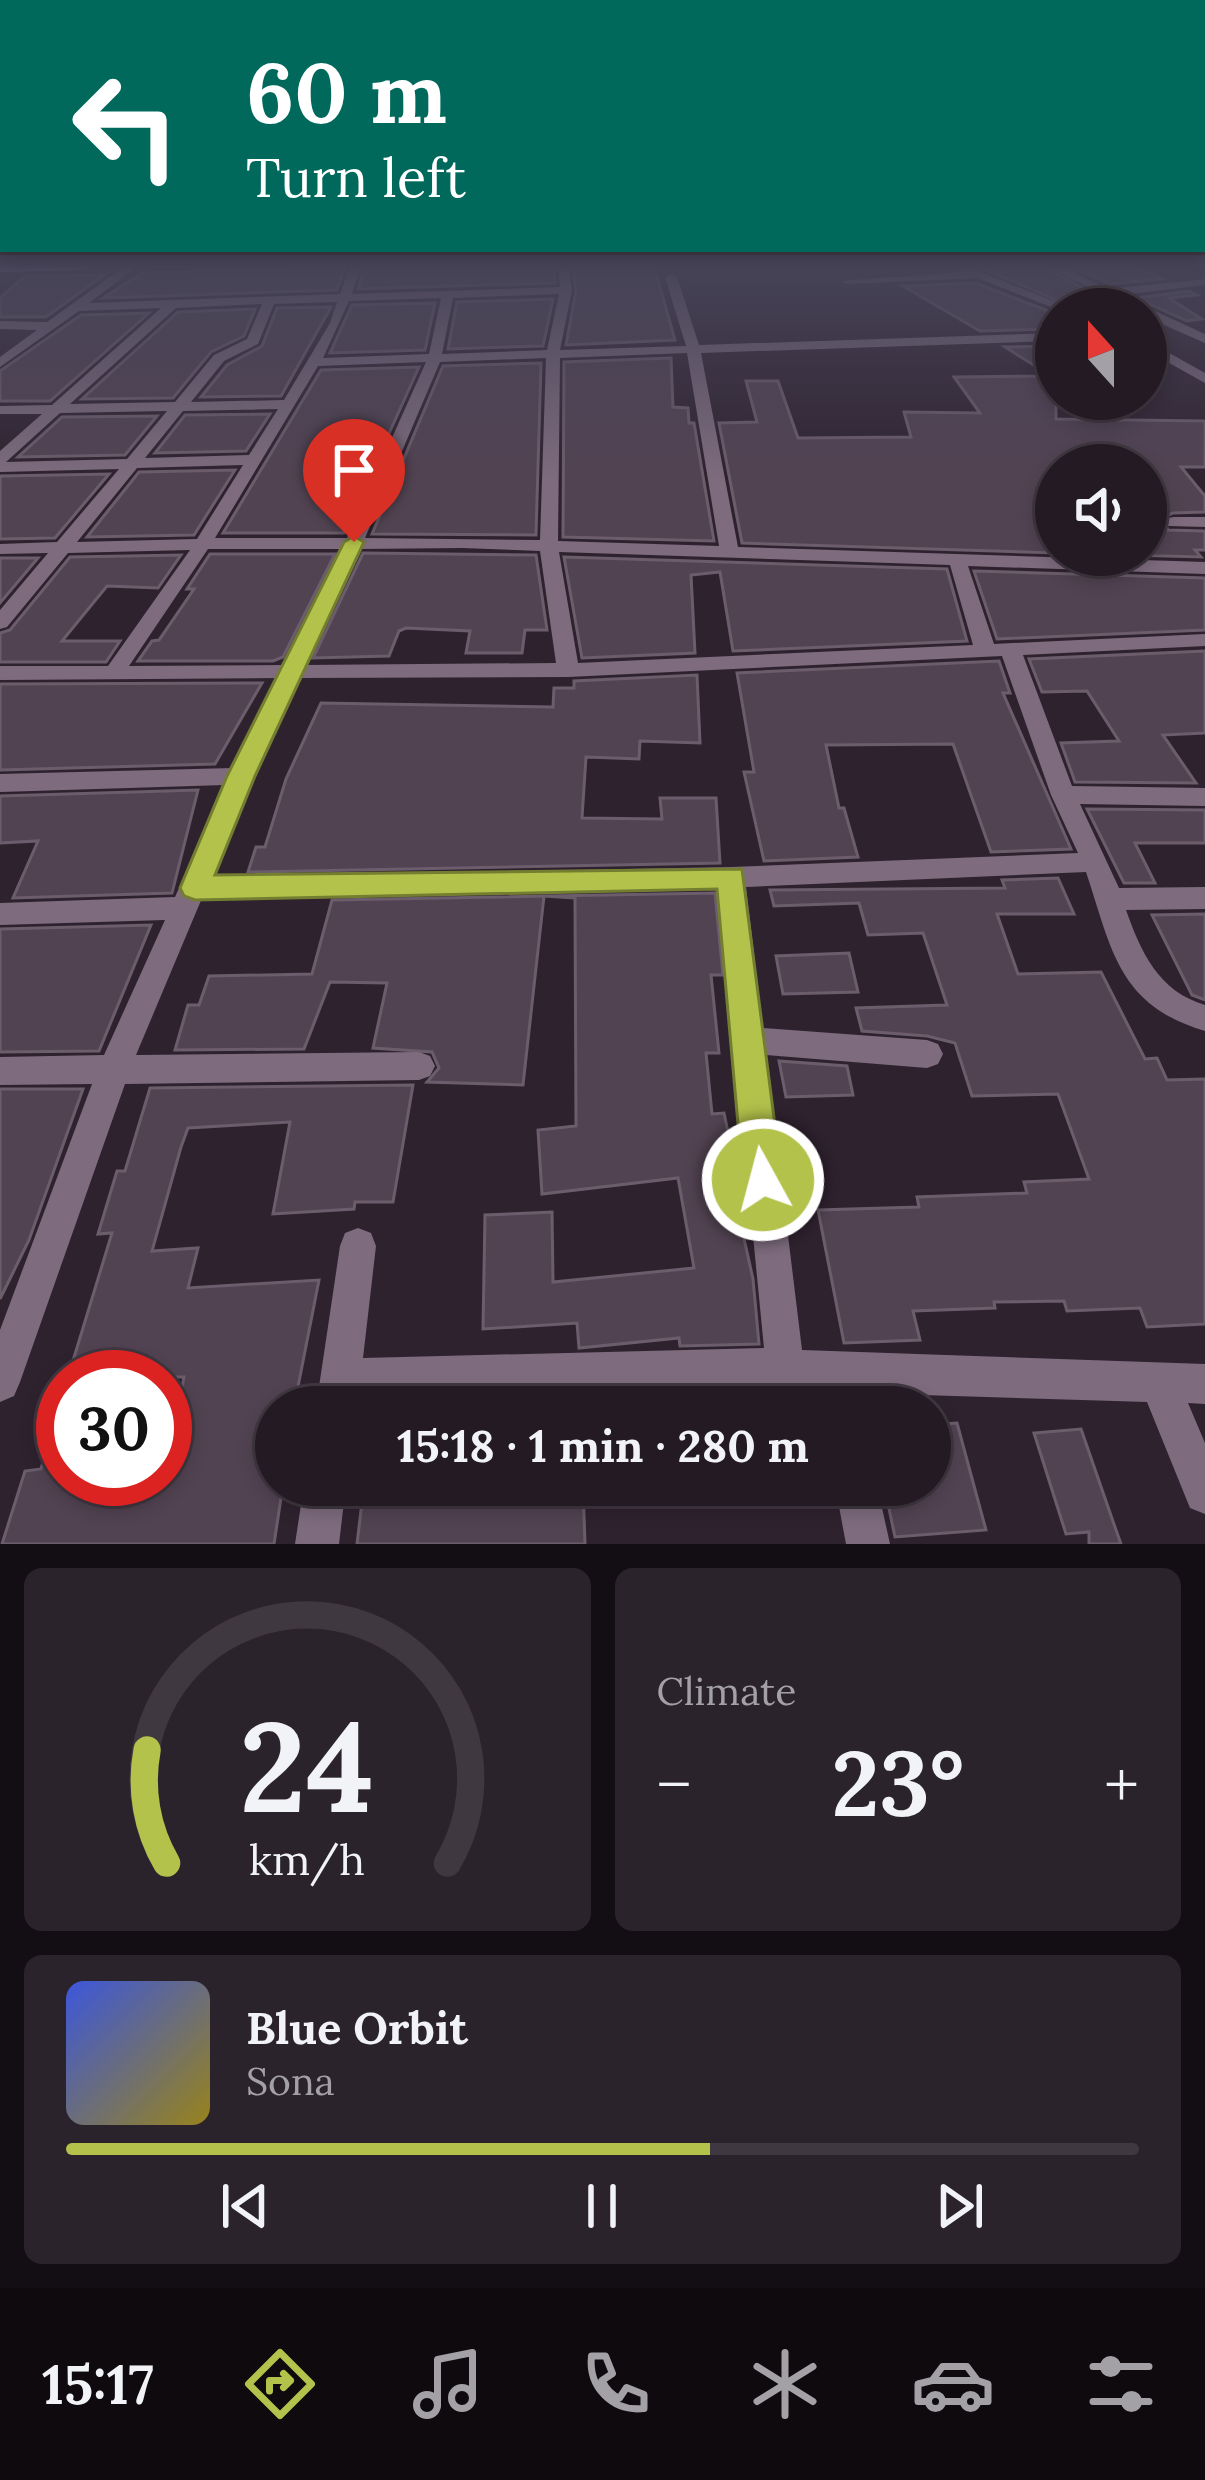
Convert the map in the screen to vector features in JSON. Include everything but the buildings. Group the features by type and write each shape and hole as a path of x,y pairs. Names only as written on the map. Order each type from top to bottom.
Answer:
{"street":[{"path":"0,363 34,338"},
{"path":"0,463 135,338"},
{"path":"0,622 218,358 254,338"},
{"path":"112,674 202,544 328,338"},
{"path":"0,1382 114,1069 241,776 354,542 435,357 439,338"},
{"path":"556,338 550,548 568,670"},
{"path":"690,338 730,554"},
{"path":"314,362 1021,338"},
{"path":"1167,356 1205,379"},
{"path":"0,410 290,404"},
{"path":"0,463 251,460"},
{"path":"1174,521 1205,523"},
{"path":"0,549 354,542 1205,568"},
{"path":"957,559 1096,862 1141,982 1164,1003 1205,1018"},
{"path":"0,673 568,670 1205,640"},
{"path":"0,783 241,776"},
{"path":"1063,795 1205,797"},
{"path":"0,914 189,898 1096,862"},
{"path":"731,877 785,1367"},
{"path":"1110,899 1205,898"},
{"path":"746,1040 927,1054"},
{"path":"0,1071 419,1066"},
{"path":"340,1386 358,1246"},
{"path":"446,1386 785,1367 828,1386"},
{"path":"1158,1380 1205,1493"},
{"path":"951,1386 1158,1380 1205,1384"},
{"path":"317,1544 323,1506"},
{"path":"860,1506 868,1544"}],"route":[{"path":"354,542 241,776 195,888 731,877 763,1180"}]}
